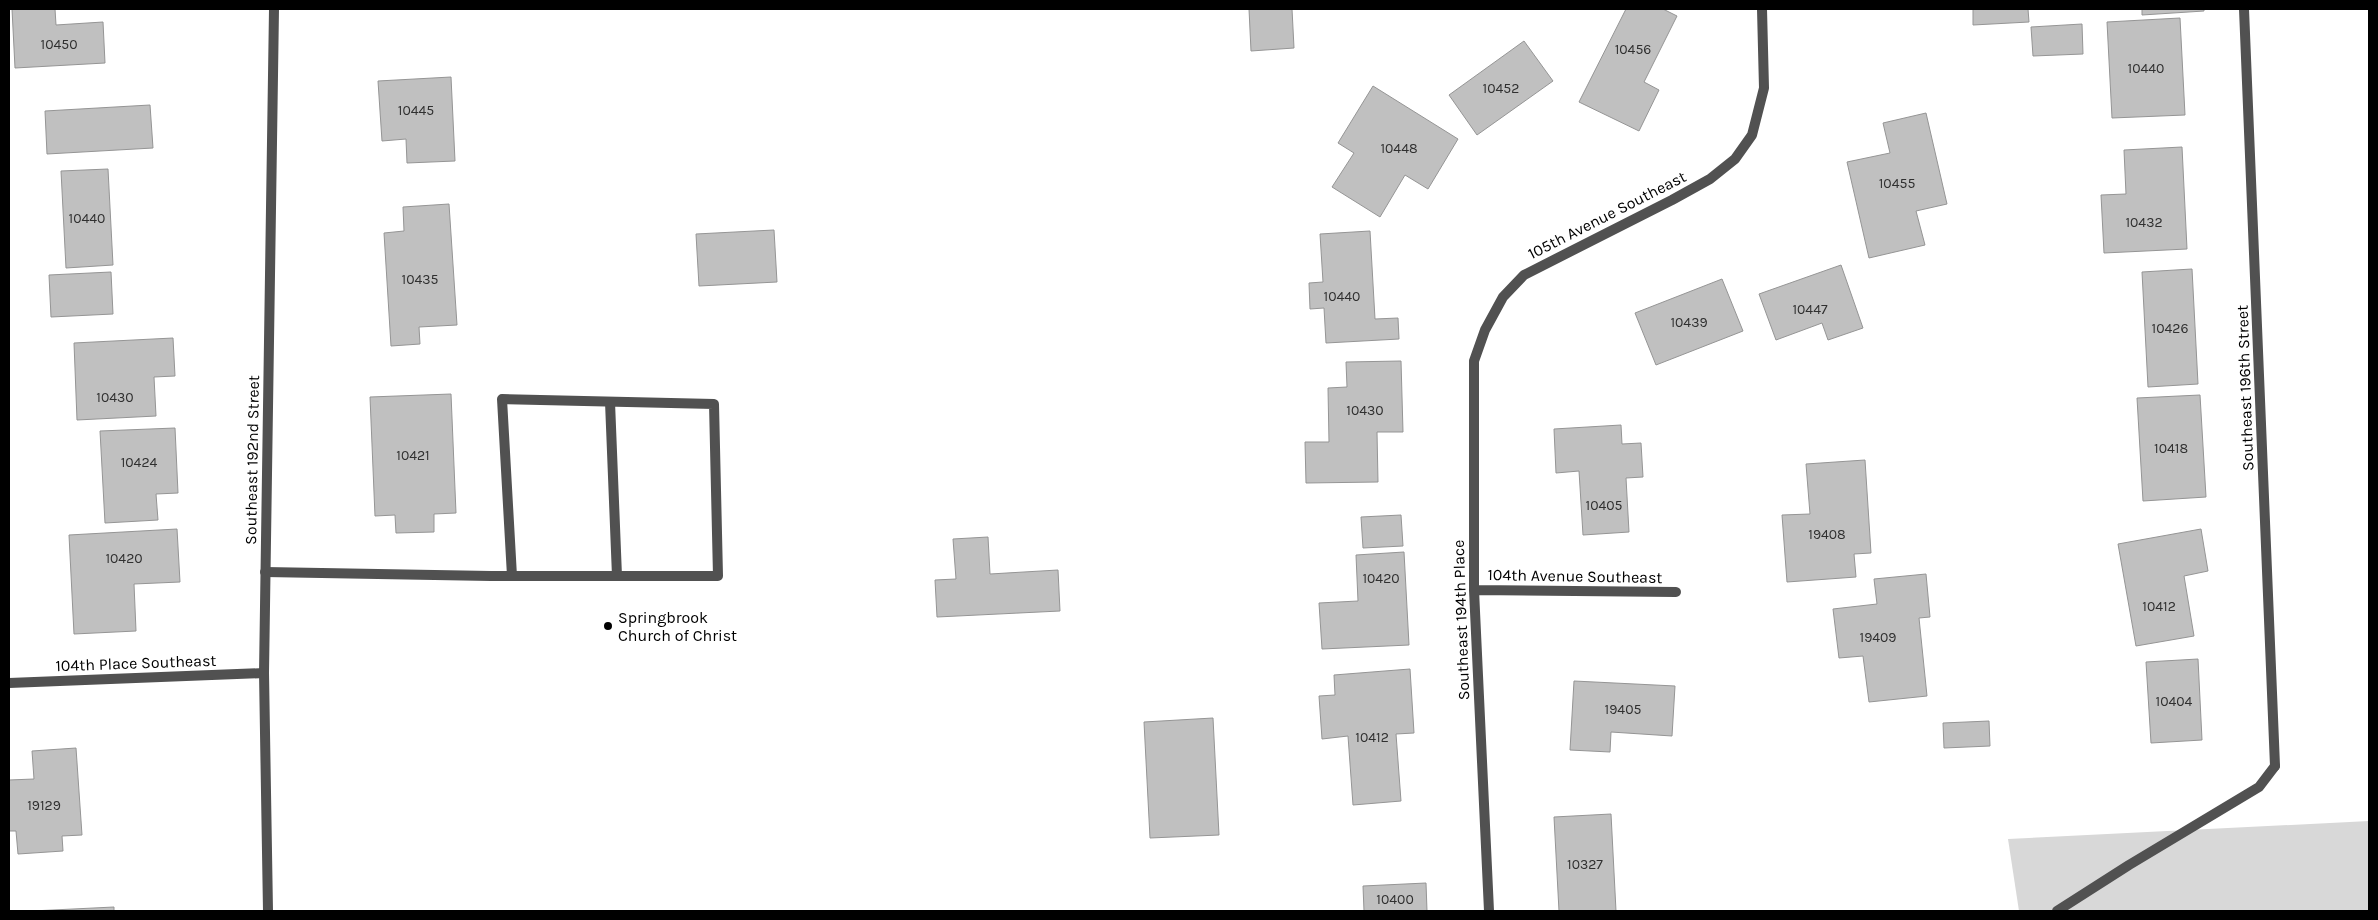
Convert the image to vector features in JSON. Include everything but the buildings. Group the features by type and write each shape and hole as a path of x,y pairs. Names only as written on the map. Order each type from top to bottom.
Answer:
{"street":[{"name":"Southeast 192nd Street","path":"268,911 264,673 274,9"},
{"name":"105th Avenue Southeast","path":"1485,330 1503,297 1524,275 1710,179 1735,159 1752,135 1764,88 1762,9"},
{"name":"Southeast 196th Street","path":"2057,911 2129,865 2259,787 2275,766 2244,9"},
{"name":"Southeast 194th Place","path":"1485,330 1474,361 1474,590 1489,911"},
{"path":"265,572 512,576 718,576 714,404 502,399 512,576"},
{"path":"610,402 617,576"},
{"name":"104th Avenue Southeast","path":"1474,590 1676,592"},
{"name":"104th Place Southeast","path":"9,683 264,673"}],"shaded area":[{"path":"2369,821 2369,911 2019,911 2008,839"}],"place":[{"name":"Springbrook Church of Christ","path":"608,626"}]}
